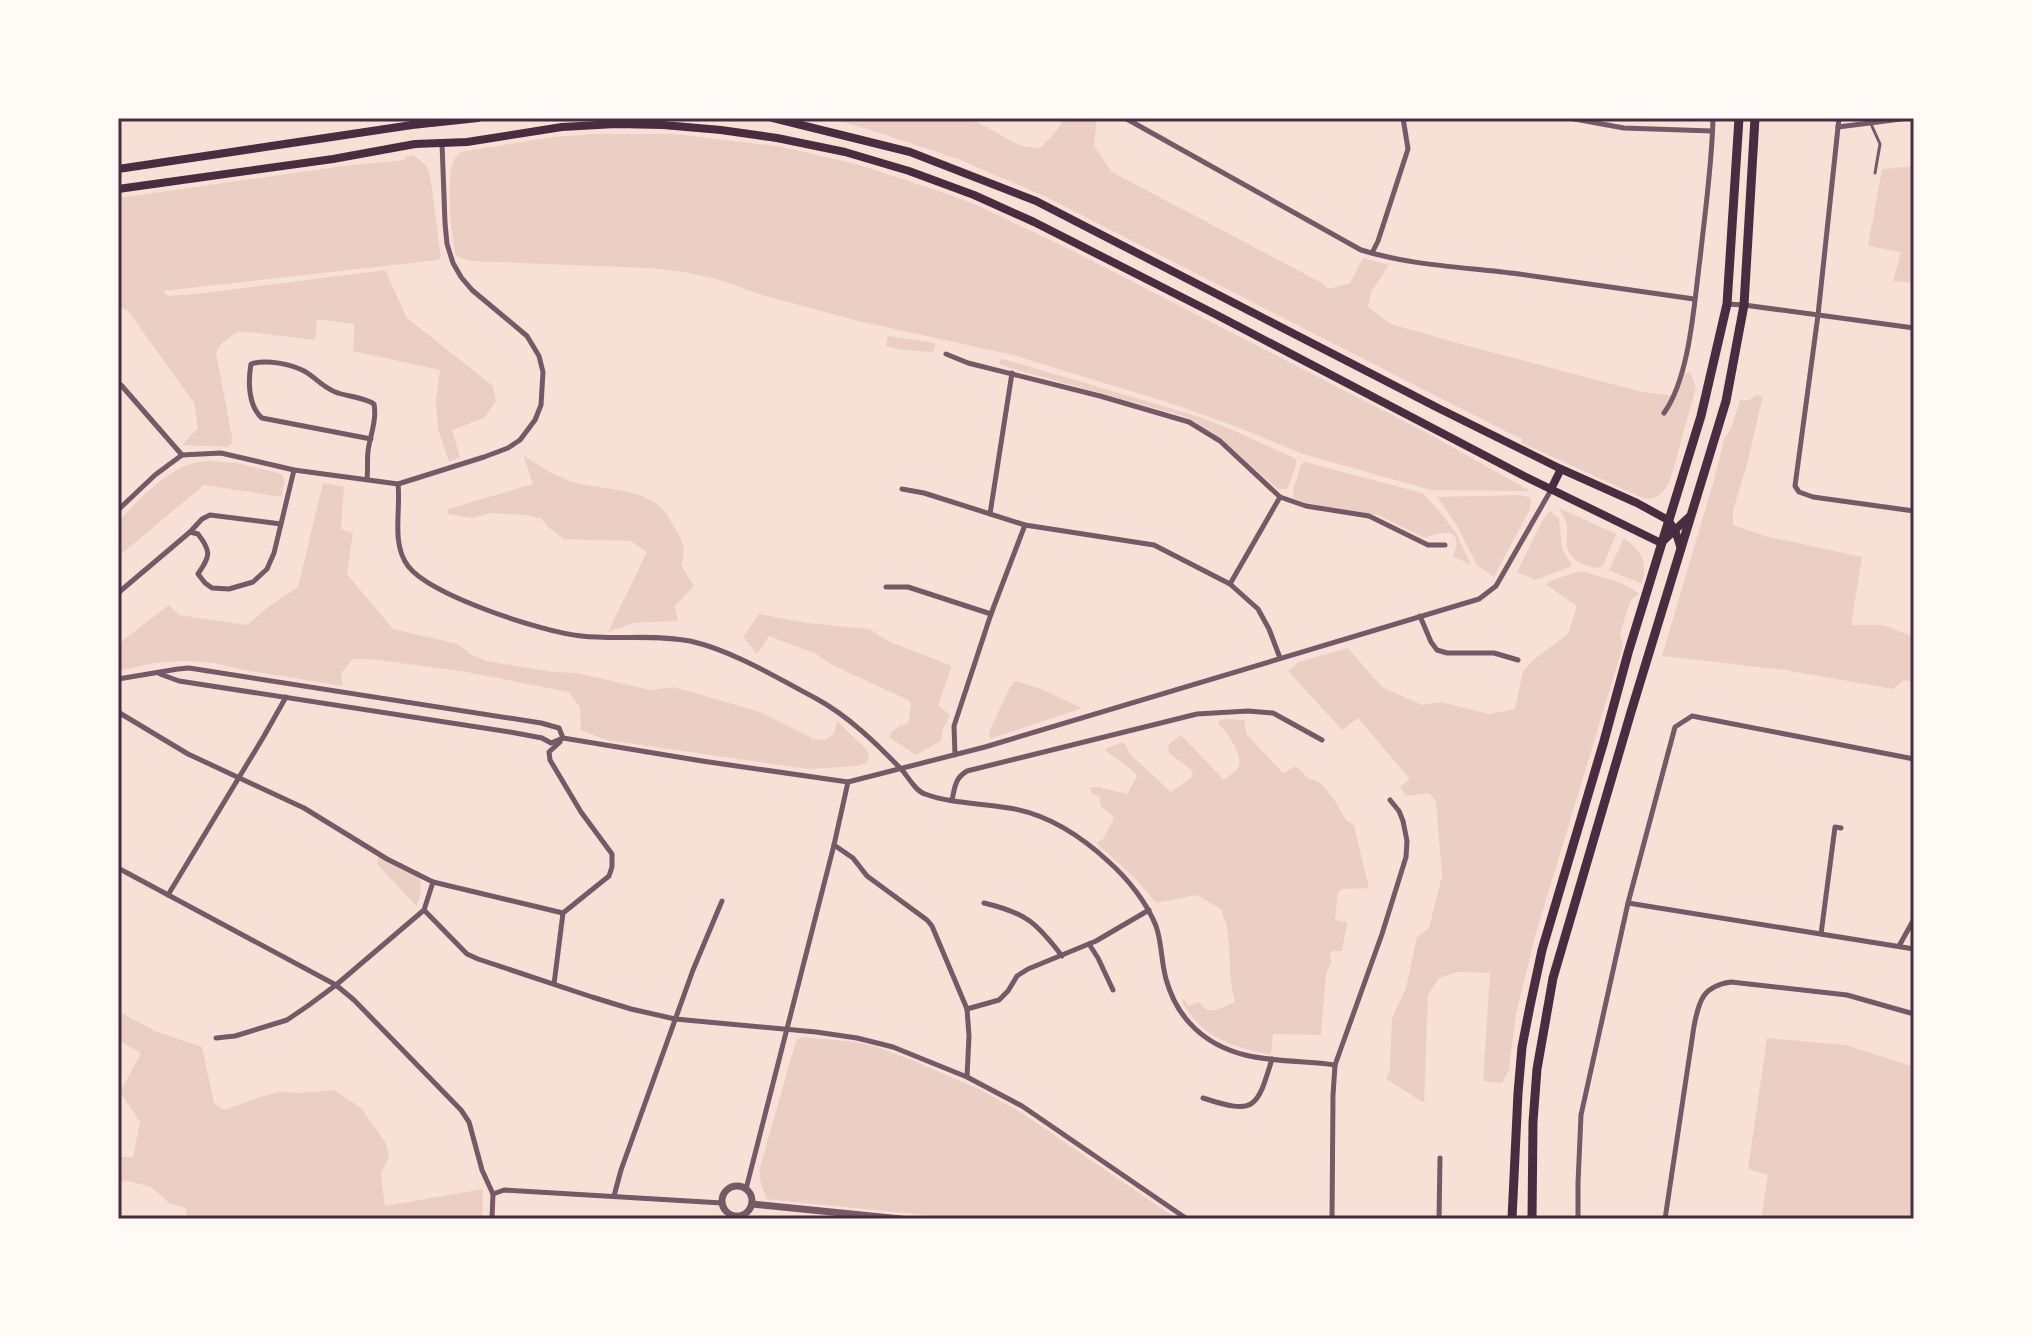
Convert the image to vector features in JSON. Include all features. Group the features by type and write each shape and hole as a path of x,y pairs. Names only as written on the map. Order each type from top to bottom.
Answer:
{"main road":[{"path":"118,169 478,118"},
{"path":"773,118 910,152 1036,201 1561,469 1637,503 1668,520 1681,549"},
{"path":"1512,1219 1522,1047 1542,950 1701,416 1727,304 1739,118"},
{"path":"1532,1219 1537,1069 1553,978 1726,401 1744,305 1755,118"},
{"path":"440,121 442,143"},
{"path":"118,189 333,159 415,144 467,142 562,127 616,124 721,130 845,152 974,195 1034,222 1661,543"},
{"path":"1551,489 1561,469"},
{"path":"1661,543 1694,510"}],"street":[{"path":"1125,118 1350,244 1386,258 1694,299"},
{"path":"1372,253 1408,149 1403,118"},
{"path":"1569,118 1624,128 1712,131"},
{"path":"1664,413 1673,401 1691,332 1708,192 1713,118"},
{"path":"1839,118 1818,315 1795,486 1799,492 1813,497 1914,511"},
{"path":"1838,127 1909,118"},
{"path":"118,510 155,475 182,455 221,453 294,470 398,484 484,457 520,440 535,420 541,405 543,372 539,356 527,336 467,285 449,254 442,143"},
{"path":"1727,304 1914,328"},
{"path":"946,354 968,363 1189,422 1220,441 1280,497 1306,506 1369,516 1428,545 1445,545"},
{"path":"367,479 368,451 371,439 375,418 374,404 330,390 305,371 260,361 251,364 249,376 254,411 262,418 371,439"},
{"path":"990,514 1012,373"},
{"path":"118,385 182,455"},
{"path":"190,532 198,534 207,548 208,557 198,574 205,583 212,588 229,589 253,582 267,569 274,553 294,470"},
{"path":"398,484 402,557 410,569 431,586 506,617 550,631 581,636 673,638 704,645 750,664 825,704 865,734 924,794 1012,808 1059,826 1111,864 1149,910 1161,943 1166,981 1185,1019 1208,1041 1244,1055 1335,1065"},
{"path":"902,489 1025,525 1154,545 1230,584 1258,609 1280,658"},
{"path":"158,673 179,681 510,732 542,738 551,743 563,738 848,782 955,755 1479,599 1496,586 1551,489"},
{"path":"1230,584 1280,497"},
{"path":"118,593 210,515 281,524"},
{"path":"955,755 954,726 991,614 1025,525"},
{"path":"886,587 908,587 991,614"},
{"path":"1420,616 1437,650 1447,653 1494,653 1518,660"},
{"path":"118,679 189,668 541,723 559,728 563,738"},
{"path":"168,895 286,697"},
{"path":"118,712 238,779 304,808 387,859 433,882 563,913"},
{"path":"952,800 959,775 967,771 1197,714 1273,713 1322,740"},
{"path":"1578,1219 1581,1115 1628,903 1675,727 1692,716 1914,759"},
{"path":"554,984 563,913 609,876 612,867 612,854 581,812 550,760 549,752 563,738"},
{"path":"746,1189 848,782"},
{"path":"1332,1219 1335,1065 1406,857 1403,821 1390,800"},
{"path":"1821,934 1835,827 1841,828"},
{"path":"834,845 853,858 867,876 932,926 967,1009 967,1077"},
{"path":"118,868 336,985 354,1000 461,1110 469,1122 482,1170 493,1194 492,1219"},
{"path":"216,1038 235,1036 287,1020 336,985 424,910 433,882"},
{"path":"614,1196 675,1019 722,901"},
{"path":"984,903 1011,909 1034,923 1062,956"},
{"path":"1628,903 1914,949"},
{"path":"424,910 467,954 631,1009 675,1019 857,1038 893,1047 967,1077 1022,1106 1187,1219"},
{"path":"967,1009 999,1000 1017,976 1028,969 1089,944 1149,910"},
{"path":"1899,946 1914,919"},
{"path":"1089,944 1113,990"},
{"path":"1665,1219 1698,1006 1705,994 1717,984 1731,982 1822,991 1914,1014"},
{"path":"1203,1098 1239,1108 1249,1107 1263,1089 1272,1059"},
{"path":"1439,1219 1440,1158"},
{"path":"736,1186 746,1189 752,1204 746,1213 734,1216 726,1211 722,1203 724,1193 736,1186"},
{"path":"493,1194 504,1190 722,1203"},
{"path":"752,1204 901,1219"},
{"path":"719,1219 726,1211"}],"lane":[{"path":"1871,124 1880,144 1875,173"}],"shaded area":[{"path":"825,118 969,118 1021,146 1040,148 1063,118 1097,118 1094,146 1112,172 1322,283 1328,289 1350,283 1363,258 1389,265 1371,292 1368,307 1391,324 1642,392 1677,396 1685,373 1690,372 1696,387 1670,481 1660,494 1645,499 1522,443 1522,438 1046,197 958,159"},
{"path":"674,134 778,146 856,164 977,205 1429,434 1530,491 1431,490 1303,454 1170,403 1013,355 858,321 762,295 717,279 649,268 470,261 456,256 450,183 454,161 461,152 552,137"},
{"path":"413,155 425,164 430,174 441,258 438,260 163,291 168,296 197,294 385,270 407,318 493,386 496,401 484,418 452,430 460,457 449,462 438,429 436,401 440,370 353,351 354,324 317,319 315,340 238,331 221,344 216,353 233,442 228,447 182,445 198,428 194,403 128,311 118,306 118,198 404,160"},
{"path":"1914,166 1914,283 1893,281 1901,252 1868,246 1882,169"},
{"path":"888,336 936,344 933,352 902,350 886,346"},
{"path":"1003,359 1200,417 1296,459 1287,489 1278,489 1213,433 1187,417 1010,368 1000,364"},
{"path":"1757,395 1763,396 1733,511 1733,525 1765,536 1862,557 1851,625 1883,625 1914,637 1914,682 1904,680 1893,689 1785,670 1662,656 1724,439 1731,429 1740,400 1749,400"},
{"path":"523,455 566,480 639,495 661,507 681,539 684,551 681,565 694,586 675,606 678,621 633,623 608,632 647,552 631,541 564,539 542,519 525,515 491,513 472,518 447,514 448,509 533,484"},
{"path":"210,461 237,463 282,474 285,481 281,497 204,485 118,557 118,521 170,474 191,464"},
{"path":"1305,462 1422,493 1456,533 1471,565 1453,556 1456,540 1450,534 1425,538 1378,515 1293,498 1301,464"},
{"path":"323,483 344,487 341,529 353,533 347,574 393,629 458,644 486,661 578,673 650,690 674,687 760,712 814,739 826,740 834,733 837,721 868,751 869,758 858,766 808,769 606,740 581,730 580,708 569,692 461,671 369,659 353,659 341,673 343,686 214,663 185,661 153,663 118,671 118,644 169,605 179,615 247,625 298,587"},
{"path":"1437,497 1529,497 1529,511 1494,577 1477,565 1456,524"},
{"path":"1559,508 1616,534 1599,568 1575,560 1572,556 1567,547 1566,524"},
{"path":"1550,511 1559,519 1562,548 1572,566 1535,580 1517,572"},
{"path":"1624,538 1642,557 1642,584 1609,570"},
{"path":"1581,571 1619,583 1639,594 1631,599 1620,633 1623,646 1536,933 1516,1014 1509,1070 1502,1083 1483,1081 1490,973 1457,972 1439,978 1428,995 1424,1103 1386,1079 1390,1069 1392,1018 1406,988 1417,937 1429,928 1442,876 1436,801 1429,793 1406,796 1400,787 1410,779 1358,718 1342,730 1288,671 1298,662 1348,648 1382,687 1422,705 1441,702 1489,714 1515,709 1523,671 1568,634 1577,606 1545,584"},
{"path":"759,614 807,623 869,629 888,641 952,666 938,705 950,715 941,741 916,755 889,737 892,731 908,724 911,704 908,700 832,665 816,654 769,636 757,654 743,637"},
{"path":"1015,681 1082,708 990,739 989,732"},
{"path":"1219,720 1244,720 1247,735 1283,773 1296,766 1308,778 1321,783 1346,820 1354,825 1369,888 1342,889 1338,892 1335,920 1347,922 1342,951 1329,954 1332,961 1326,974 1321,1035 1273,1034 1271,1055 1230,1044 1208,1032 1181,1000 1184,999 1188,1006 1199,1002 1207,1010 1216,1010 1235,1002 1227,928 1222,910 1197,895 1156,903 1136,879 1096,843 1103,839 1114,818 1100,805 1100,798 1092,793 1090,787 1127,794 1137,776 1105,750 1124,742 1130,754 1171,792 1191,778 1193,771 1169,753 1168,745 1181,735 1224,780 1238,768 1240,762 1234,744 1219,725"},
{"path":"379,855 420,878 417,907 377,864"},
{"path":"118,1011 155,1031 202,1047 214,1103 224,1110 280,1092 334,1090 361,1108 386,1143 389,1157 381,1174 385,1206 483,1189 482,1219 187,1219 186,1208 169,1203 151,1187 128,1181 118,1182 118,1157 133,1157 140,1122 120,1092 141,1053 118,1040"},
{"path":"803,1037 877,1047 979,1089 1022,1113 1177,1219 963,1219 766,1199 759,1171 795,1044"},
{"path":"1767,1038 1846,1045 1914,1067 1914,1219 1761,1219 1768,1175 1748,1169"}]}
